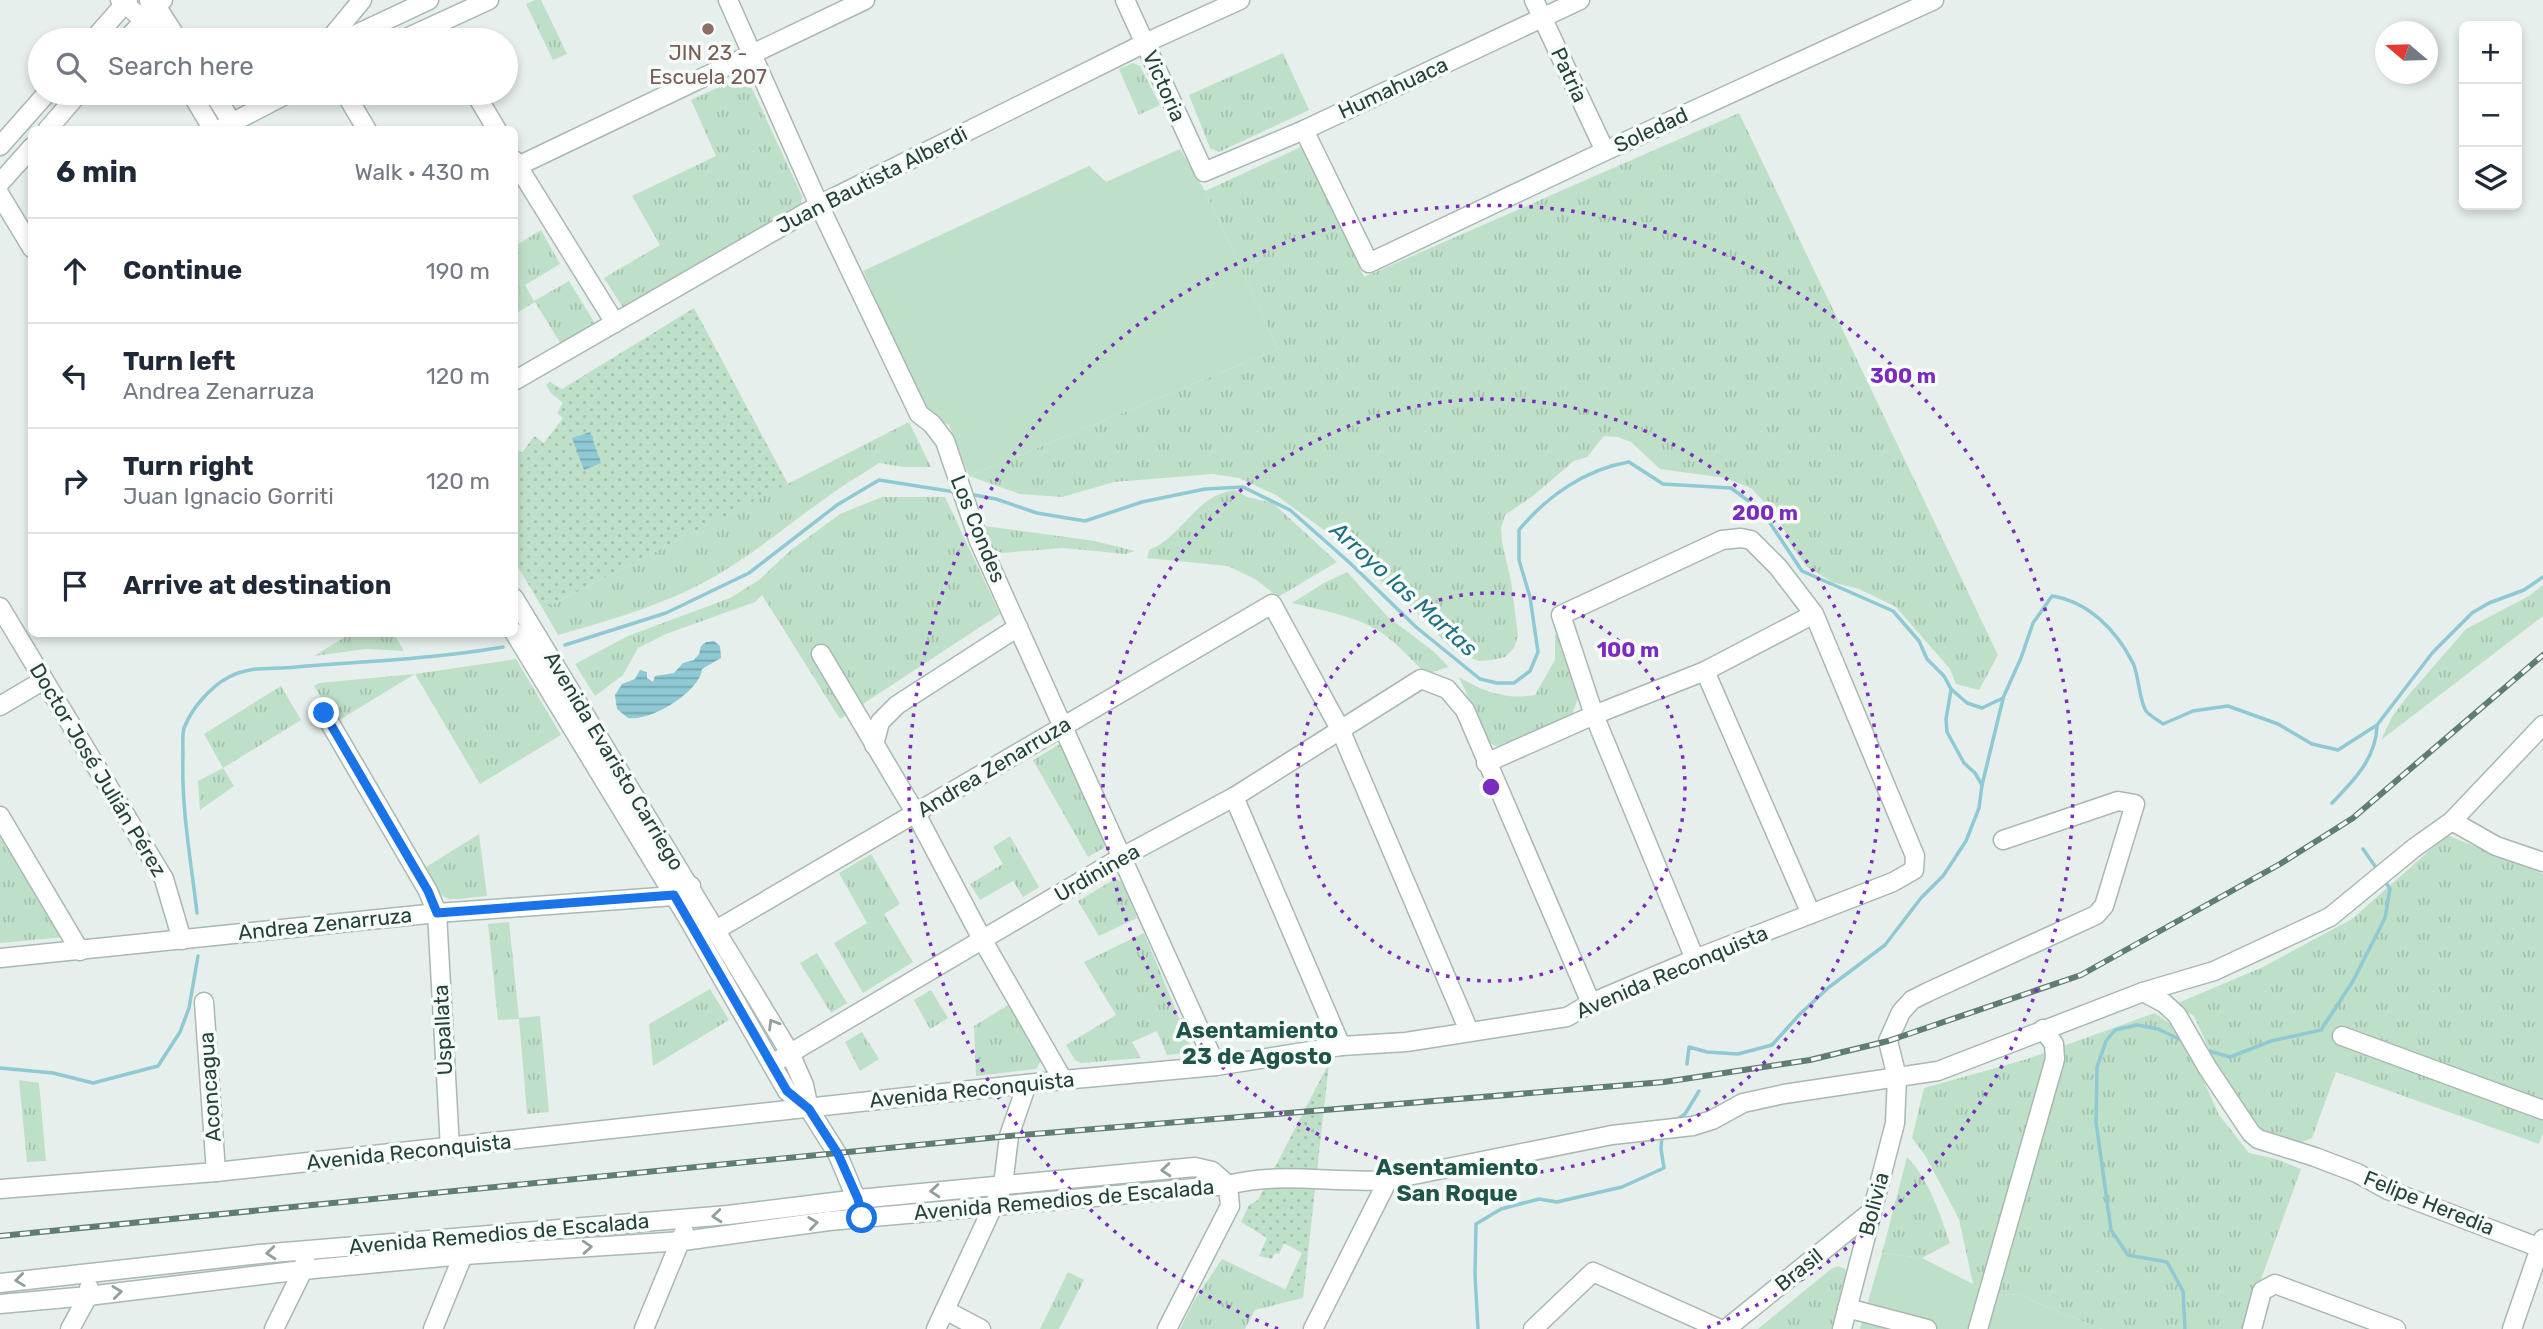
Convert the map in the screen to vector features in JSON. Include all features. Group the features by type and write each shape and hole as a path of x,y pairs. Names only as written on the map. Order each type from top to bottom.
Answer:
{"street":[{"path":"339,28 362,0"},
{"path":"370,28 429,0"},
{"path":"446,28 489,0"},
{"name":"Los Condes","path":"728,0 819,205 919,414 932,424 945,441 979,541 1216,1066"},
{"path":"518,162 865,0"},
{"name":"Victoria","path":"1125,0 1204,172"},
{"name":"Juan Bautista Alberdi","path":"518,379 819,205 1145,43 1240,0"},
{"name":"Patria","path":"1534,0 1605,151"},
{"name":"Humahuaca","path":"1204,172 1304,130 1580,0"},
{"name":"Soledad","path":"1304,130 1369,263 1934,0"},
{"path":"103,28 124,2 150,28"},
{"path":"137,28 156,2 171,28"},
{"path":"0,146 36,105"},
{"path":"50,126 69,105"},
{"path":"198,105 210,126"},
{"path":"201,111 207,105"},
{"path":"219,105 229,126"},
{"path":"231,126 268,105"},
{"path":"352,105 365,126"},
{"path":"482,105 495,126"},
{"path":"0,183 28,152"},
{"path":"518,166 615,323"},
{"path":"0,195 28,241"},
{"path":"1591,1003 1486,763 1594,715 1705,671 1814,614 1778,567 1751,541 1741,538 1722,540 1561,615 1594,715 1695,959"},
{"name":"Andrea Zenarruza","path":"716,930 1272,604 1340,729"},
{"name":"Avenida Evaristo Carriego","path":"518,605 790,1053 804,1085 809,1109"},
{"name":"Doctor José Julián Pérez","path":"0,607 164,878 182,940"},
{"name":"Avenida Reconquista","path":"0,1189 216,1172 1063,1080 1216,1066 1341,1046 1406,1042 1567,1017 1591,1003 1695,959 1893,882 1914,870 1915,856 1814,614"},
{"path":"874,745 880,722 897,705 1018,627"},
{"name":"Avenida Evaristo Carriego","path":"517,637 674,895 787,1091 809,1109 838,1154 858,1199 862,1218"},
{"path":"821,653 916,814 982,939 1063,1080"},
{"path":"1705,671 1811,914"},
{"name":"Urdininea","path":"772,1064 1122,858 1234,797 1421,679 1447,689 1465,710 1486,763"},
{"path":"0,706 44,680"},
{"path":"324,713 428,891 437,913"},
{"path":"1167,1329 1230,1206 1228,1185 1244,1181 1298,1178 1366,1182 1388,1180 1612,1135 1693,1126 1712,1120 1743,1103 1784,1094 1938,1072 2143,992 2214,971 2330,918 2414,848 2452,821 2543,724"},
{"path":"1340,729 1469,1031"},
{"path":"1234,797 1341,1046"},
{"name":"Bolivia","path":"1842,1329 1895,1123 1897,1077 1888,1041 1901,1012 1912,1000 2096,915 2104,906 2135,804 2118,801 2003,840"},
{"path":"0,816 80,951"},
{"path":"2452,821 2496,846 2543,862"},
{"name":"Andrea Zenarruza","path":"0,958 437,913 674,895 691,886"},
{"name":"Uspallata","path":"437,913 450,1147"},
{"name":"Felipe Heredia","path":"2143,992 2164,1003 2176,1016 2207,1067 2251,1133 2258,1139 2315,1157 2388,1190 2542,1245"},
{"name":"Aconcagua","path":"204,1002 216,1172"},
{"path":"1978,1329 2055,1059 2054,1044 2043,1029"},
{"path":"2342,1036 2543,1110"},
{"path":"936,1329 1003,1185 1009,1136 1027,1084"},
{"name":"Avenida Remedios de Escalada","path":"0,1283 307,1250 687,1218 1195,1167 1212,1171 1228,1185"},
{"path":"1313,1329 1388,1180"},
{"name":"Avenida Remedios de Escalada","path":"0,1304 303,1270 464,1255 682,1241 862,1218 1228,1185"},
{"name":"Brasil","path":"1726,1329 1872,1211"},
{"path":"651,1326 682,1241 687,1218"},
{"path":"433,1329 464,1255 468,1236"},
{"path":"2512,1329 2542,1245"},
{"path":"274,1329 303,1270 307,1250"},
{"path":"1533,1329 1593,1272 1720,1329"},
{"path":"73,1328 88,1296 91,1273"},
{"path":"2252,1329 2262,1291 2275,1284 2396,1329"},
{"path":"1847,1308 1927,1329"},
{"path":"945,1310 981,1329"}],"green space":[{"path":"541,0 567,54 553,60 526,4"},
{"path":"1283,53 1309,110 1219,152 1210,148 1189,95"},
{"path":"1133,63 1140,66 1160,105 1139,115 1119,69"},
{"path":"741,77 748,80 802,196 801,205 628,309 622,306 604,278 660,245 632,196 716,156 691,100"},
{"path":"1739,113 1998,655 1979,690 1956,684 1950,669 1896,607 1859,589 1832,582 1806,566 1790,544 1779,518 1751,488 1725,478 1660,469 1631,442 1618,437 1604,436 1587,457 1574,461 1534,495 1505,515 1501,528 1502,542 1511,581 1518,636 1514,648 1505,657 1479,661 1453,650 1350,549 1276,495 1239,478 1213,474 1114,482 1062,497 1020,494 969,476 1278,349 1205,191 1303,146 1364,277"},
{"path":"1180,149 1205,191 1278,349 969,476 949,425 932,418 923,406 863,271 1089,166 1106,182"},
{"path":"541,230 560,264 525,285 534,301 569,281 596,325 564,349 535,302 518,312 518,244"},
{"path":"694,308 788,484 543,609 518,567 518,450 522,453 534,436 544,443 563,418 557,413 563,403 546,385 550,382 562,389"},
{"path":"909,422 931,467 879,463 722,572 683,593 642,609 558,635 543,609"},
{"path":"1235,490 1247,497 1273,503 1337,562 1278,597 1255,579 1228,566 1147,558 1149,550 1171,536 1210,499"},
{"path":"882,497 945,497 1000,614 840,719 762,595 755,602 666,634 638,648 623,675 595,696 575,664 628,636 730,598 759,580 791,550 840,514"},
{"path":"984,526 1095,541 1135,551 1125,554 1064,548 1002,553 988,542"},
{"path":"1347,572 1388,617 1433,651 1449,667 1426,674 1396,644 1376,629 1346,616 1292,603"},
{"path":"2543,585 2543,616 2381,740 2392,717 2406,698 2466,629 2529,596"},
{"path":"1555,634 1562,638 1578,698 1571,717 1505,745 1496,746 1489,743 1459,677 1496,694 1535,695 1555,660"},
{"path":"345,637 396,637 404,651 366,649 314,656"},
{"path":"516,659 561,735 480,784 415,674"},
{"path":"415,674 336,722 314,686 319,683"},
{"path":"281,686 301,720 223,768 204,734"},
{"path":"1060,744 1068,747 1106,841 1104,848 1088,857 1033,760"},
{"path":"223,768 234,786 200,810 198,781"},
{"path":"0,829 64,937 0,943"},
{"path":"479,834 487,896 454,899 442,895 423,869"},
{"path":"2447,835 2543,874 2543,1133 2539,1144 2336,1072 2312,1138 2300,1143 2258,1139 2231,1097 2194,1016 2173,1005 2263,967 2352,919"},
{"path":"1010,836 1039,887 1023,897 1013,881 980,900 970,884 1003,864 993,847"},
{"path":"871,854 900,904 884,914 913,962 863,993 834,943 867,923 839,873"},
{"path":"1115,879 1122,882 1137,918 1099,936 1078,901"},
{"path":"509,922 519,1018 540,1016 549,1112 527,1114 519,1019 498,1020 488,924"},
{"path":"1144,933 1191,1047 1186,1053 1167,1055 1157,1031 1132,1042 1141,1058 1081,1063 1075,1060 1066,1045 1116,1015 1084,962"},
{"path":"817,953 847,1003 831,1013 800,963"},
{"path":"710,989 729,1020 653,1066 649,1024"},
{"path":"931,990 948,1018 930,1029 914,1000"},
{"path":"1008,1005 1041,1061 1036,1069 976,1076 974,1026"},
{"path":"2155,1013 2182,1032 2219,1115 2249,1153 2276,1159 2301,1169 2243,1329 2102,1329 2016,1294 1991,1296 1973,1284 1959,1219 1925,1155 1912,1138 1924,1088 2024,1060"},
{"path":"862,1032 879,1059 860,1071 845,1042"},
{"path":"1329,1063 1303,1298 1285,1290 1302,1253 1284,1243 1279,1254 1275,1253 1272,1259 1259,1256 1267,1238 1241,1222 1249,1205 1258,1200"},
{"path":"19,1080 39,1083 46,1161 27,1162"},
{"path":"1907,1157 1928,1187 1950,1243 1922,1258 1882,1253"},
{"path":"1882,1253 1922,1258 1991,1296 2016,1294 2102,1329 1860,1329"},
{"path":"1222,1259 1303,1298 1255,1310 1245,1329 1180,1329 1194,1301"},
{"path":"1838,1266 1845,1269 1848,1276 1833,1329 1758,1329 1831,1269"},
{"path":"1068,1272 1084,1280 1059,1329 1040,1329"}],"water":[{"path":"590,432 601,463 584,470 572,438"},
{"path":"714,641 720,646 721,658 702,669 693,687 684,696 661,710 637,718 628,718 617,709 615,695 622,684 635,679 640,670 647,672 647,678 653,682 655,676 674,673 683,663 694,660 706,642"}],"waterway":[{"name":"Arroyo las Martas","path":"969,494 996,499 1037,513 1085,521 1142,502 1205,489 1243,487 1290,510 1416,627 1480,679 1514,683 1530,671 1538,652 1530,597 1519,560 1519,530 1542,506 1568,486 1598,471 1629,462 1663,484 1731,488 1762,511 1802,571 1893,611 1919,641 1927,659 1944,676 1951,689 1967,703 1982,708 2003,698 2033,623 2052,596 2078,604 2110,629 2133,663 2146,711 2163,724 2193,711 2228,706 2278,724 2312,744 2338,750 2377,725 2433,652 2472,613 2489,603 2524,590 2543,577"},
{"name":"Arroyo las Martas","path":"565,645 666,613 749,573 837,505 879,480 955,492"},
{"name":"Arroyo las Martas","path":"197,913 185,814 183,734 192,713 215,686 237,673 254,669 425,657 503,647"},
{"path":"1687,1064 1689,1047 1707,1052 1738,1054 1772,1045 1828,988 1885,945 1921,898 1943,876 1966,841 1979,808 1982,785 1975,773 1964,763 1947,732 1946,719 1951,690"},
{"path":"1982,785 2003,699"},
{"path":"2332,803 2368,759 2376,738 2377,726"},
{"path":"2363,849 2377,869"},
{"path":"2209,1051 2230,1057 2271,1041 2321,1030 2353,981 2385,918 2390,889 2383,878"},
{"name":"Arroyo las Martas","path":"0,1068 53,1073 93,1083 158,1066 180,1032 189,1008 198,956"},
{"path":"2183,1041 2158,1029 2137,1025 2115,1030 2106,1041 2097,1067 2096,1122 2111,1230 2128,1255 2167,1262 2183,1291 2185,1329"},
{"path":"1675,1121 1685,1114 1699,1091"},
{"path":"1478,1329 1476,1224 1501,1209 1539,1199 1557,1202 1622,1187 1664,1168 1662,1136"}],"railway":[{"path":"0,1236 1009,1136 1664,1082 1810,1060 1888,1041 2081,975 2280,864 2353,818 2543,655"}],"place":[{"name":"JIN 23 - Escuela 207","path":"708,29"}],"district":[{"name":"Asentamiento 23 de Agosto","path":"1257,1043"},
{"name":"Asentamiento San Roque","path":"1457,1180"}],"route":[{"path":"324,713 428,891 437,913 674,895 787,1091 809,1109 838,1154 858,1199 862,1218"}]}
